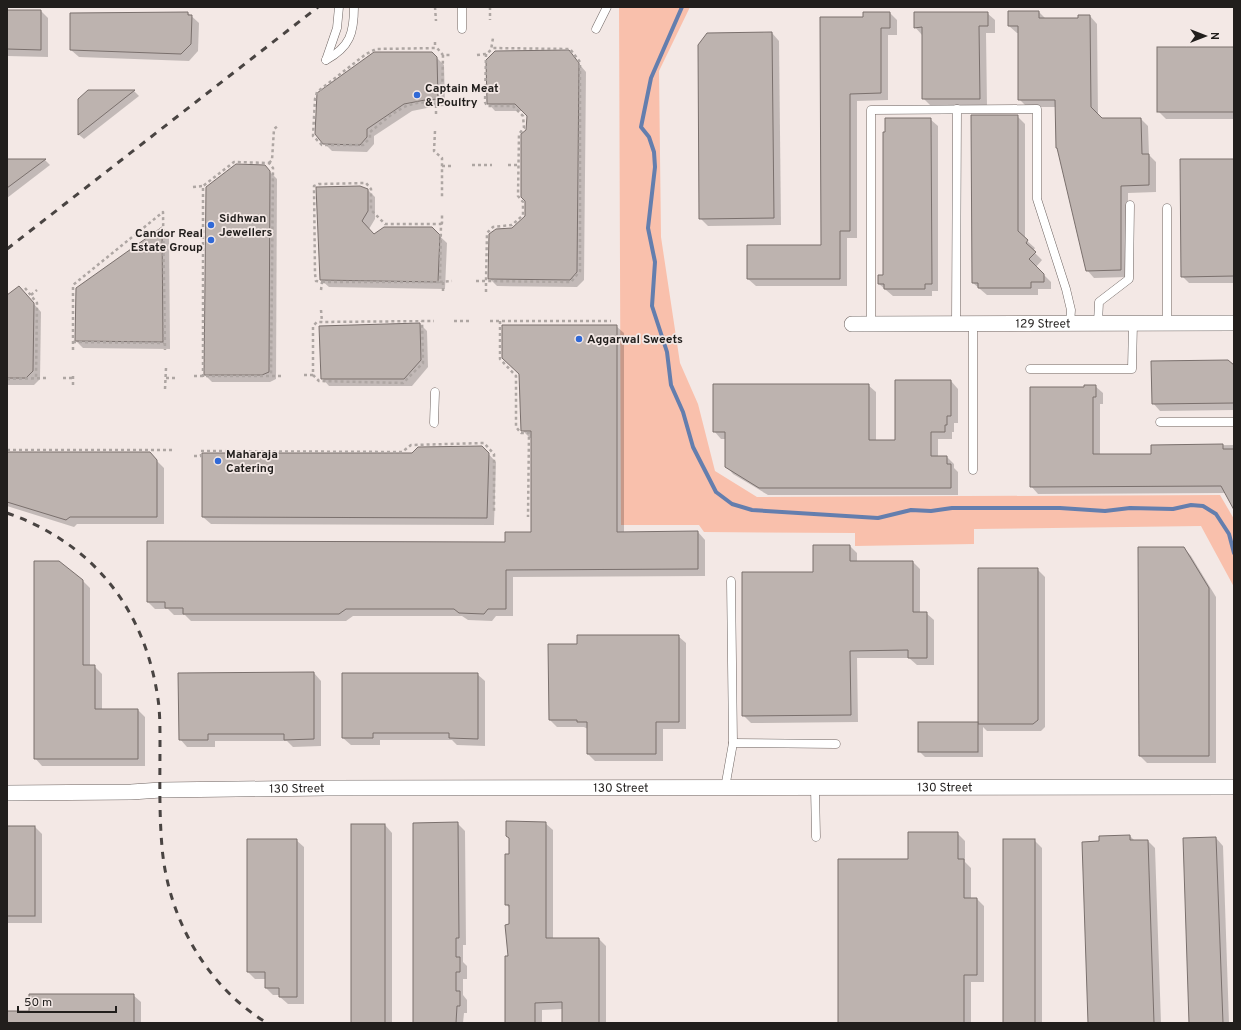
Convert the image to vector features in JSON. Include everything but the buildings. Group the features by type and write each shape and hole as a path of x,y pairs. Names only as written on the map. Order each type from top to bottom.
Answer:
{"street":[{"name":"129 Street","path":"852,324 1234,323"},
{"name":"130 Street","path":"7,792 131,792 161,790 320,788 1234,787"}],"lane":[{"path":"339,7 338,28 326,60 336,54 349,38 353,29 354,7"},
{"path":"462,7 462,29"},
{"path":"596,29 607,7"},
{"path":"956,324 957,109"},
{"path":"871,324 871,110 1037,109 1037,199 1066,288 1071,310 1070,324"},
{"path":"1098,323 1099,302 1129,279 1130,205"},
{"path":"1167,208 1167,323"},
{"path":"1030,369 1132,369 1133,323"},
{"path":"973,324 973,470"},
{"path":"434,423 435,392"},
{"path":"1160,422 1234,422"},
{"path":"726,788 733,743 731,581"},
{"path":"733,743 836,744"},
{"path":"815,788 816,837"}],"path":[{"path":"435,7 436,21"},
{"path":"490,7 490,20"},
{"path":"477,55 486,54 492,48 493,38"},
{"path":"435,42 435,48"},
{"path":"443,55 442,101 440,104 412,104 399,109 370,132 370,138 363,145 322,145 313,136 315,99 317,92 366,54 376,49 435,48 443,55 450,55"},
{"path":"476,281 571,282 580,271 580,62 570,49 492,48"},
{"path":"486,54 485,102 488,106 493,107 513,106 523,116 524,128 518,134 518,196 523,202 523,215 512,226 493,227 488,233 486,292"},
{"path":"436,105 436,114"},
{"path":"269,163 272,160 274,129 279,125"},
{"path":"435,131 434,152 442,158 442,198"},
{"path":"192,187 203,186 234,162 269,163 273,168 271,376"},
{"path":"472,165 492,165"},
{"path":"508,165 518,165"},
{"path":"442,166 452,166"},
{"path":"441,224 385,224 371,210 370,189 366,183 332,183 314,186 316,281 452,281"},
{"path":"203,186 203,377"},
{"path":"73,350 73,285 163,212 165,350"},
{"path":"442,215 443,292"},
{"path":"321,290 322,282"},
{"path":"25,288 37,304 36,378"},
{"path":"31,295 37,290"},
{"path":"321,310 322,322"},
{"path":"422,321 423,362 403,383 319,382 313,376 313,326 317,322 422,321 434,321"},
{"path":"454,321 471,321"},
{"path":"490,321 611,321"},
{"path":"500,321 500,359 516,376 516,427 521,433 529,433 528,517"},
{"path":"73,342 164,343"},
{"path":"165,389 166,368"},
{"path":"194,376 284,376"},
{"path":"304,376 313,376"},
{"path":"63,378 73,377 73,388"},
{"path":"7,379 46,378"},
{"path":"166,378 176,378"},
{"path":"194,456 200,456 201,451 402,452 411,445 484,443 494,454 494,512"},
{"path":"7,450 174,450"}],"shaded area":[{"path":"619,7 690,7 659,71 661,237 680,363 698,404 715,471 757,497 1220,495 1234,519 1234,587 1201,526 974,529 974,544 855,546 855,533 704,532 699,525 621,525"}],"waterway":[{"path":"682,7 651,78 641,127 649,137 654,152 655,167 648,228 655,262 652,306 667,352 671,385 683,412 693,447 716,492 732,504 752,510 878,518 911,510 931,511 952,508 1060,508 1105,511 1130,508 1173,509 1191,505 1203,506 1216,514 1229,534 1234,553"}],"railway":[{"path":"7,249 318,7"},
{"path":"7,513 38,526 65,542 89,561 110,584 127,609 141,636 151,666 158,699 160,726 161,834 166,873 172,899 194,948 209,970 226,990 245,1008 267,1023"}],"place":[{"name":"Captain Meat & Poultry","path":"417,95"},
{"name":"Sidhwan Jewellers","path":"211,225"},
{"name":"Candor Real Estate Group","path":"211,240"},
{"name":"Aggarwal Sweets","path":"579,339"},
{"name":"Maharaja Catering","path":"218,461"}]}
